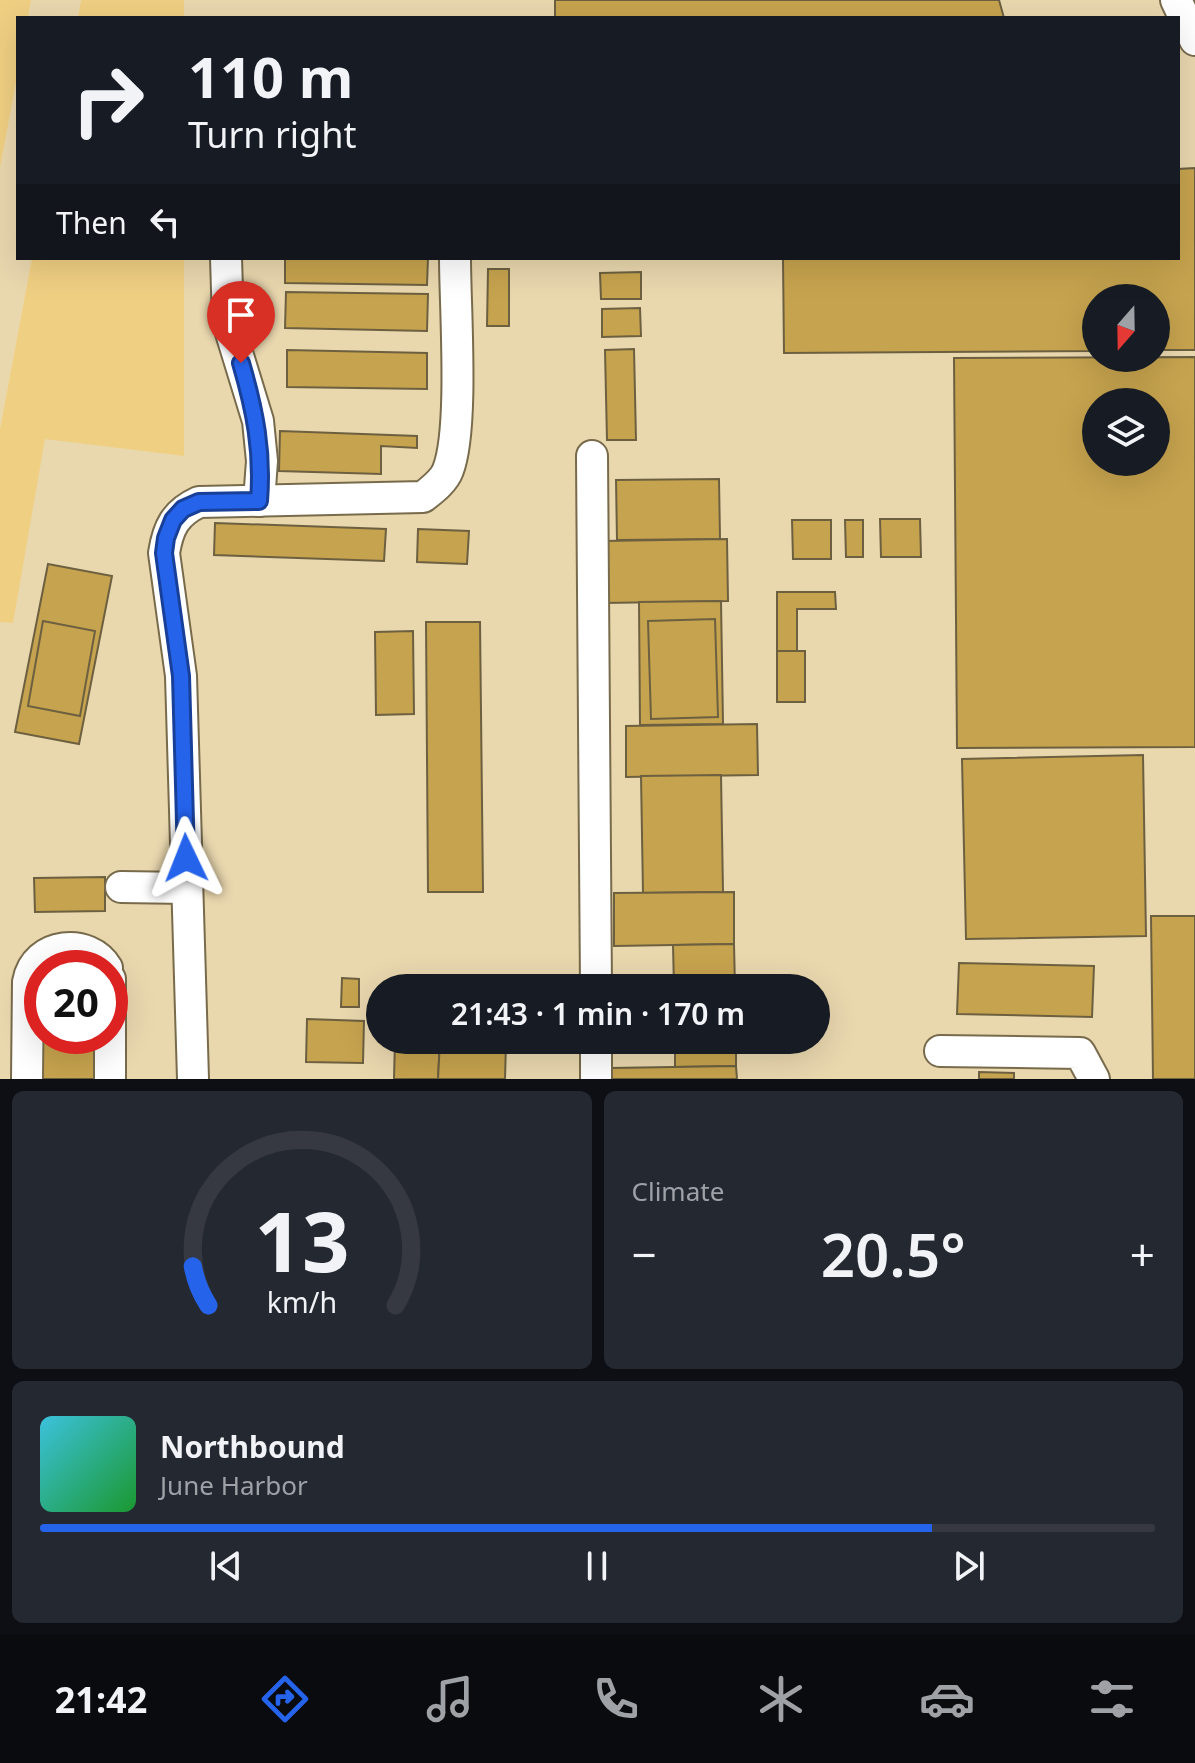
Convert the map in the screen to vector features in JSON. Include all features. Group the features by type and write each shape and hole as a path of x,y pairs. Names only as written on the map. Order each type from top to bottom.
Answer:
{"lane":[{"path":"1176,0 1195,40"},
{"path":"226,260 228,323 258,421 262,461 259,501"},
{"path":"193,1079 181,676 164,553 166,538 173,520 183,509 199,502 423,497 436,486 448,470 455,421 455,260"},
{"path":"592,456 596,974"},
{"path":"121,887 187,888"},
{"path":"53,950 74,950"},
{"path":"940,1051 1080,1053 1094,1079"},
{"path":"27,1054 27,1079"},
{"path":"110,1054 110,1079"},
{"path":"596,1054 596,1079"}],"shaded area":[{"path":"0,0 31,0 28,16 16,16 16,83 0,168"},
{"path":"31,0 81,0 78,16 28,16"},
{"path":"81,0 184,0 184,16 78,16"},
{"path":"184,0 1195,0 1195,1079 0,1079 0,622 13,622 44,438 184,456 184,260 1180,260 1180,16 184,16"},
{"path":"16,83 16,260 32,260 0,429 0,168"},
{"path":"32,260 184,260 184,456 45,439 13,623 0,622 0,429"}],"building":[{"path":"555,0 999,0 1003,16 555,16"},
{"path":"1195,168 1195,350 1170,350 1170,284 1082,284 1082,351 784,353 783,260 1180,260 1180,169"},
{"path":"285,260 428,260 427,285 285,283"},
{"path":"488,269 509,269 509,326 487,326"},
{"path":"641,272 641,299 601,299 600,273"},
{"path":"286,292 428,294 427,331 285,328"},
{"path":"640,308 641,336 602,337 602,309"},
{"path":"634,349 636,440 607,440 605,350"},
{"path":"287,350 427,353 427,389 287,387"},
{"path":"1082,357 1082,372 1170,372 1170,357 1195,357 1195,747 957,748 954,358"},
{"path":"280,431 417,436 417,448 381,446 381,474 279,471"},
{"path":"719,479 720,539 617,540 616,480"},
{"path":"880,519 920,519 921,557 881,557"},
{"path":"792,520 831,520 831,559 793,559"},
{"path":"845,520 863,520 863,557 846,557"},
{"path":"215,523 386,529 384,561 214,555"},
{"path":"418,529 469,531 467,564 417,562"},
{"path":"727,539 728,601 604,603 603,541"},
{"path":"48,564 112,576 79,744 15,732"},
{"path":"777,592 835,592 836,609 797,609 797,651 777,651"},
{"path":"721,601 723,724 640,725 639,602"},
{"path":"715,619 718,717 651,719 648,621"},
{"path":"43,621 95,631 80,716 28,706"},
{"path":"426,622 480,622 483,892 428,892"},
{"path":"413,631 414,714 376,715 375,632"},
{"path":"777,651 805,651 805,702 777,702"},
{"path":"757,724 758,775 626,777 626,726"},
{"path":"1143,755 1146,936 966,939 962,759"},
{"path":"721,775 723,892 643,893 641,776"},
{"path":"105,877 105,911 35,912 34,878"},
{"path":"734,892 734,944 614,946 614,893"},
{"path":"1151,916 1195,916 1195,1079 1153,1079"},
{"path":"734,944 735,974 674,974 673,945"},
{"path":"959,963 1094,966 1092,1017 957,1014"},
{"path":"342,978 359,979 359,1007 341,1007"},
{"path":"307,1019 364,1021 363,1063 306,1062"},
{"path":"42,1054 100,1054 101,1079 41,1079"},
{"path":"395,1054 439,1054 438,1079 394,1079"},
{"path":"439,1054 506,1054 505,1079 438,1079"},
{"path":"675,1054 736,1054 736,1066 675,1067"},
{"path":"736,1066 737,1079 611,1079 610,1068"},
{"path":"979,1072 1014,1073 1014,1079 979,1079"}],"route":[{"path":"186,858 181,676 164,553 173,520 183,509 199,502 259,501 262,461 258,421 241,363"}]}
